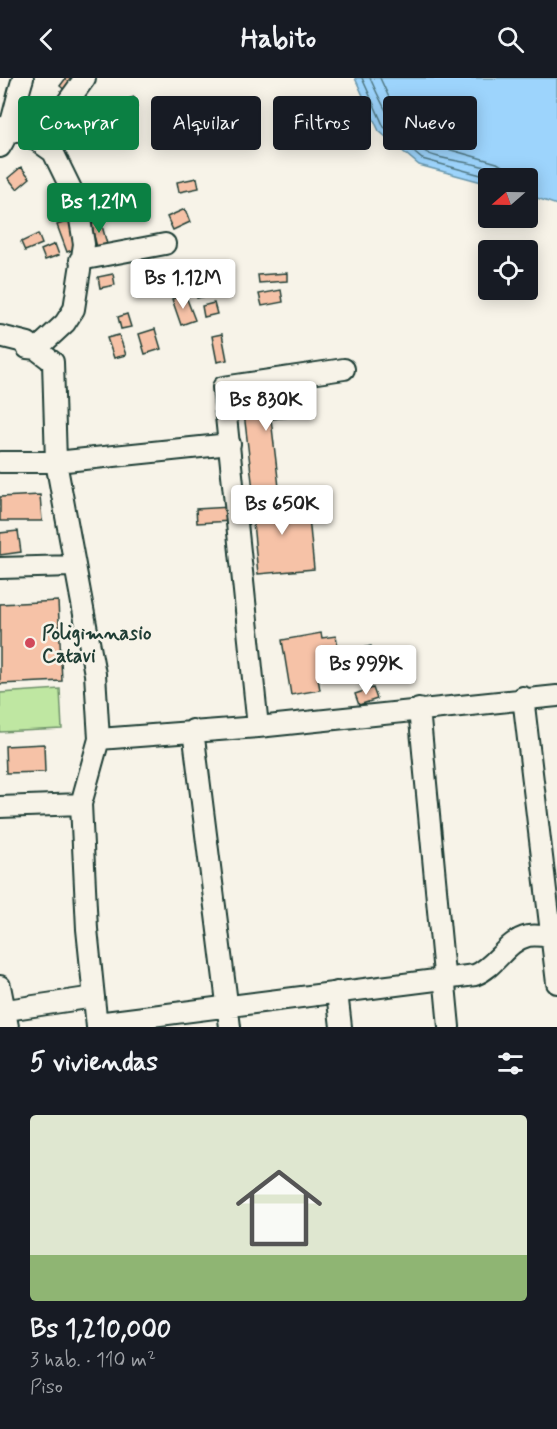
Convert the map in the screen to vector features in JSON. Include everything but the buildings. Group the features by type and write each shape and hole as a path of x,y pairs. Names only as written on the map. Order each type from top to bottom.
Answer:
{"street":[{"path":"8,134 22,78"},
{"path":"8,134 61,111 85,78"},
{"path":"0,347 37,349 65,323 74,309 84,244 77,201 53,152 8,134"},
{"path":"80,260 165,244"},
{"path":"0,336 28,343 53,362 56,462 73,566 95,674 99,739 81,804 87,929 97,1025 483,972 521,939 536,935 555,937"},
{"path":"258,727 223,387 344,369"},
{"path":"0,462 56,462 230,444"},
{"path":"0,568 73,566"},
{"path":"99,739 193,730 258,727 523,697 557,696"},
{"path":"523,697 555,937 557,983"},
{"path":"419,709 449,1027"},
{"path":"193,730 230,1027"},
{"path":"0,807 81,804"},
{"path":"0,986 4,1016 94,997"},
{"path":"337,992 341,1027"}],"green space":[{"path":"60,689 62,729 0,732 0,693"}],"water":[{"path":"355,78 557,78 557,205 538,198 538,168 478,168 478,181 419,165 401,150 477,150 477,96 383,96 383,134 371,113 371,96 363,96"}],"place":[{"name":"Poligimnasio Catavi","path":"30,643"}]}
